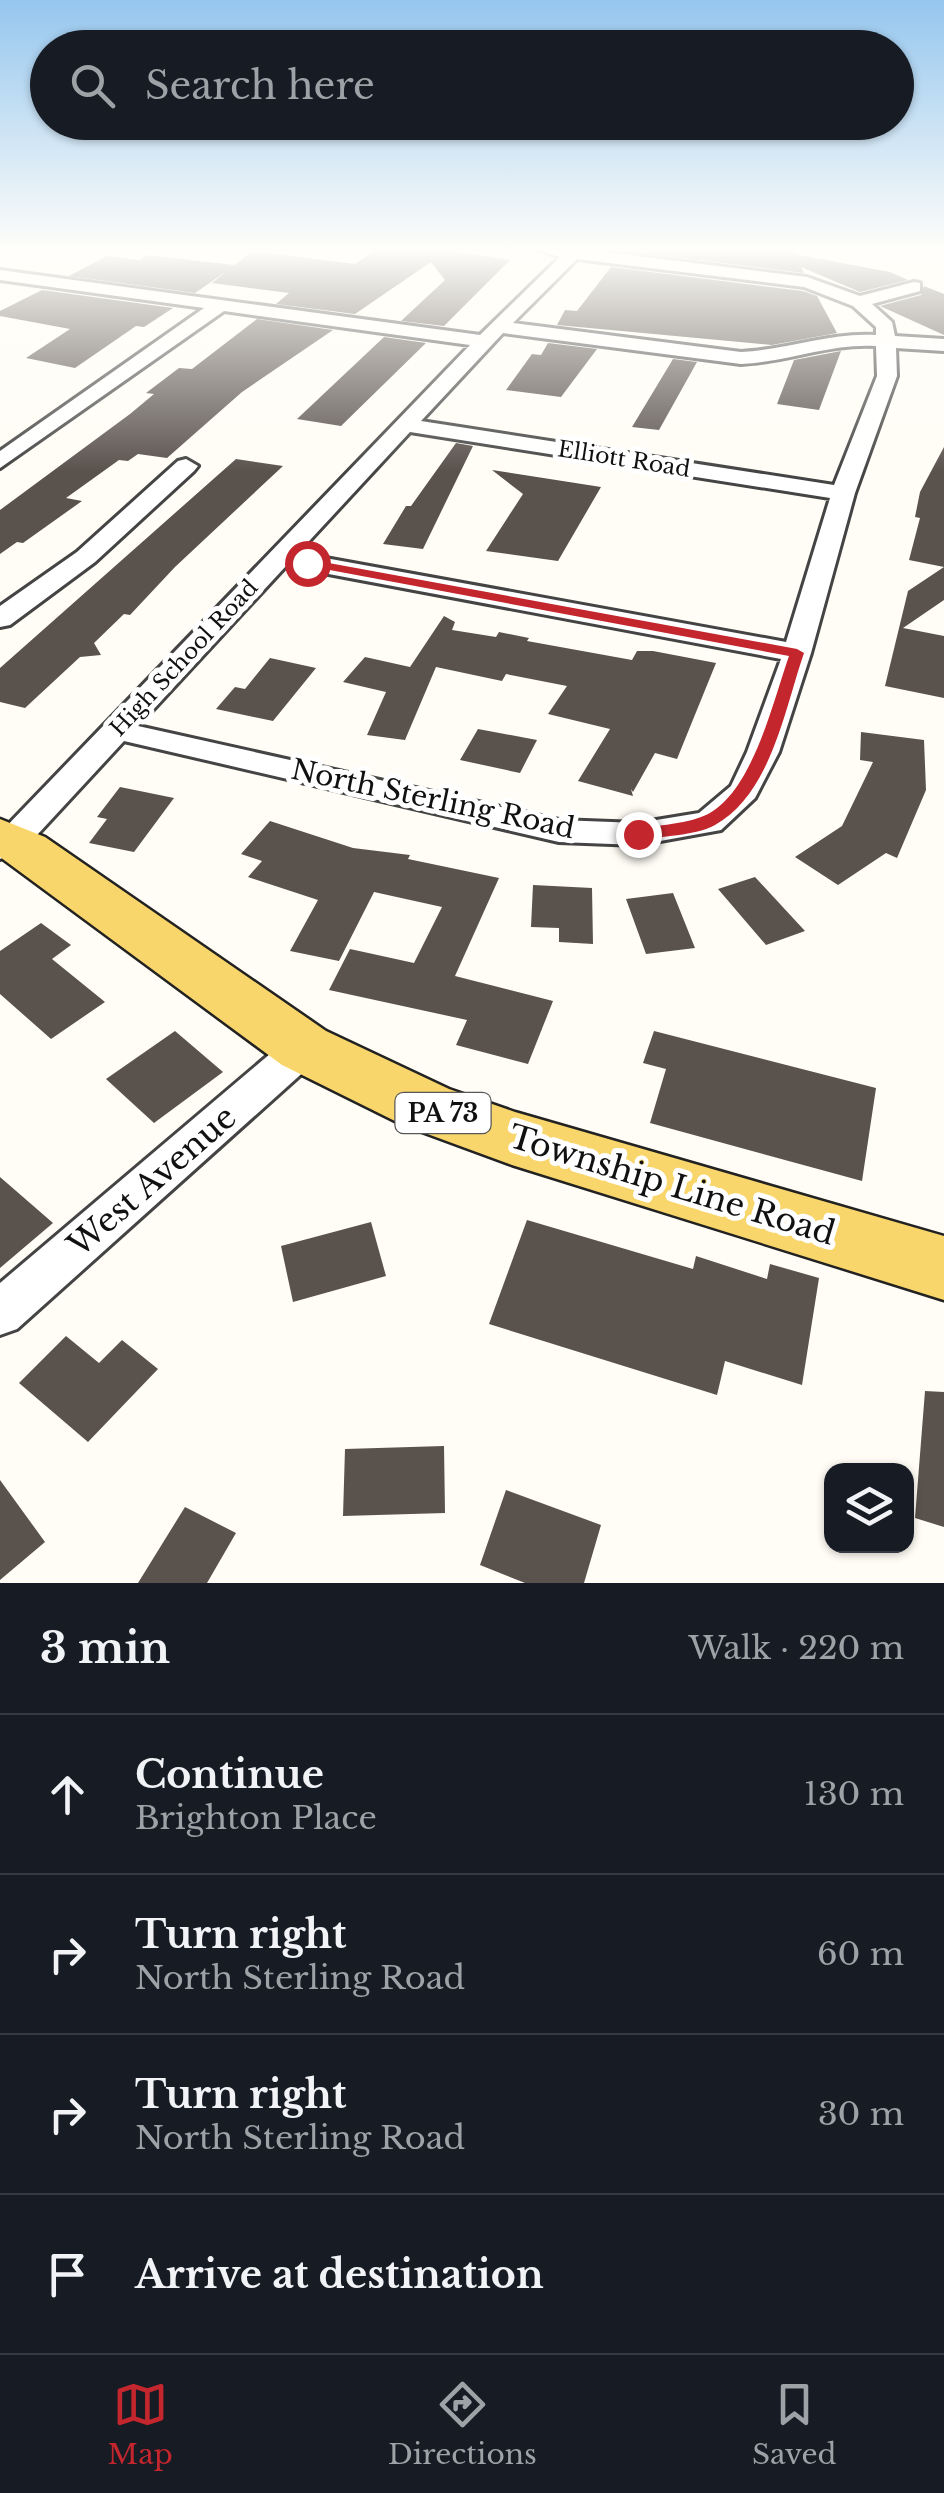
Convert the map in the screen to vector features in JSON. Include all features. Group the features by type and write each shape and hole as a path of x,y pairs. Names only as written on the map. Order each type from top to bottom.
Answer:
{"main road":[{"name":"Township Line Road","path":"4,842 304,1048 426,1107 512,1138 944,1268"}],"street":[{"path":"0,461 196,324"},
{"path":"393,324 741,358 776,355 822,342 887,338 944,344"},
{"name":"High School Road","path":"4,842 117,730 500,324"},
{"path":"883,324 887,338"},
{"name":"North Sterling Road","path":"117,730 559,831 638,834 709,822 744,791 763,752 797,653 843,493 888,376 887,338"},
{"name":"Elliott Road","path":"406,425 843,493"},
{"path":"0,619 86,557 186,466"},
{"path":"278,558 797,653"},
{"name":"West Avenue","path":"0,1314 304,1048"}],"building":[{"path":"42,324 149,324 136,326 75,368 26,358 70,329"},
{"path":"251,324 333,330 242,392 167,458 138,454 128,461 119,460 66,498 82,501 23,543 17,542 0,554 0,510 130,414 154,394 146,393 179,368 192,369"},
{"path":"832,324 837,333 772,345 557,325"},
{"path":"919,324 944,324 944,335"},
{"path":"384,337 426,343 341,426 297,419"},
{"path":"548,343 597,349 561,397 506,390 532,354 541,355"},
{"path":"841,351 819,410 777,404 794,360"},
{"path":"673,359 697,362 659,430 632,427"},
{"path":"456,443 473,446 423,549 383,544 406,506 411,506"},
{"path":"944,447 944,567 909,560 920,518 915,517 920,492"},
{"path":"236,459 283,466 130,615 124,614 94,643 101,655 80,657 25,708 0,702 0,668"},
{"path":"492,470 601,487 558,561 486,551 523,494"},
{"path":"944,567 944,600 903,628 944,636 944,698 885,686 908,591"},
{"path":"444,616 455,622 452,630 496,637 499,632 529,638 527,641 632,660 637,651 653,651 716,663 677,759 655,753 633,792 631,789 633,796 578,781 610,729 548,714 567,686 506,674 502,681 436,667 405,740 367,735 386,692 343,682 365,657 410,667"},
{"path":"270,658 316,668 273,721 216,709 235,687 245,689"},
{"path":"478,729 537,740 520,773 460,760"},
{"path":"861,732 924,740 926,790 897,858 886,853 838,885 795,857 842,826 873,762 860,760"},
{"path":"120,787 174,798 134,852 89,843 107,819 97,817"},
{"path":"270,821 353,848 410,855 408,859 499,878 455,976 553,1001 528,1064 456,1045 467,1020 329,990 350,949 414,963 442,907 374,892 339,961 290,951 318,900 248,877 262,861 241,854"},
{"path":"755,877 805,931 766,945 718,889"},
{"path":"533,885 592,888 593,944 559,942 559,928 531,927"},
{"path":"673,893 695,948 646,954 626,899"},
{"path":"41,923 71,945 52,959 105,1002 51,1039 0,994 0,951"},
{"path":"175,1031 223,1072 154,1123 106,1079"},
{"path":"654,1031 876,1088 862,1181 650,1123 666,1069 643,1063"},
{"path":"0,1177 53,1223 0,1268"},
{"path":"527,1220 693,1269 696,1256 767,1279 770,1264 819,1278 802,1385 725,1361 717,1395 489,1324"},
{"path":"371,1222 386,1276 293,1302 281,1246"},
{"path":"66,1336 99,1363 122,1340 158,1369 88,1442 19,1383"},
{"path":"925,1391 944,1392 944,1527 915,1518"},
{"path":"444,1446 445,1513 343,1516 345,1449"},
{"path":"0,1480 45,1542 0,1580"},
{"path":"506,1490 601,1525 584,1583 525,1583 480,1565"},
{"path":"185,1507 236,1533 207,1583 138,1583"}],"route":[{"path":"307,563 797,653 763,752 744,791 709,822 638,834"}]}
